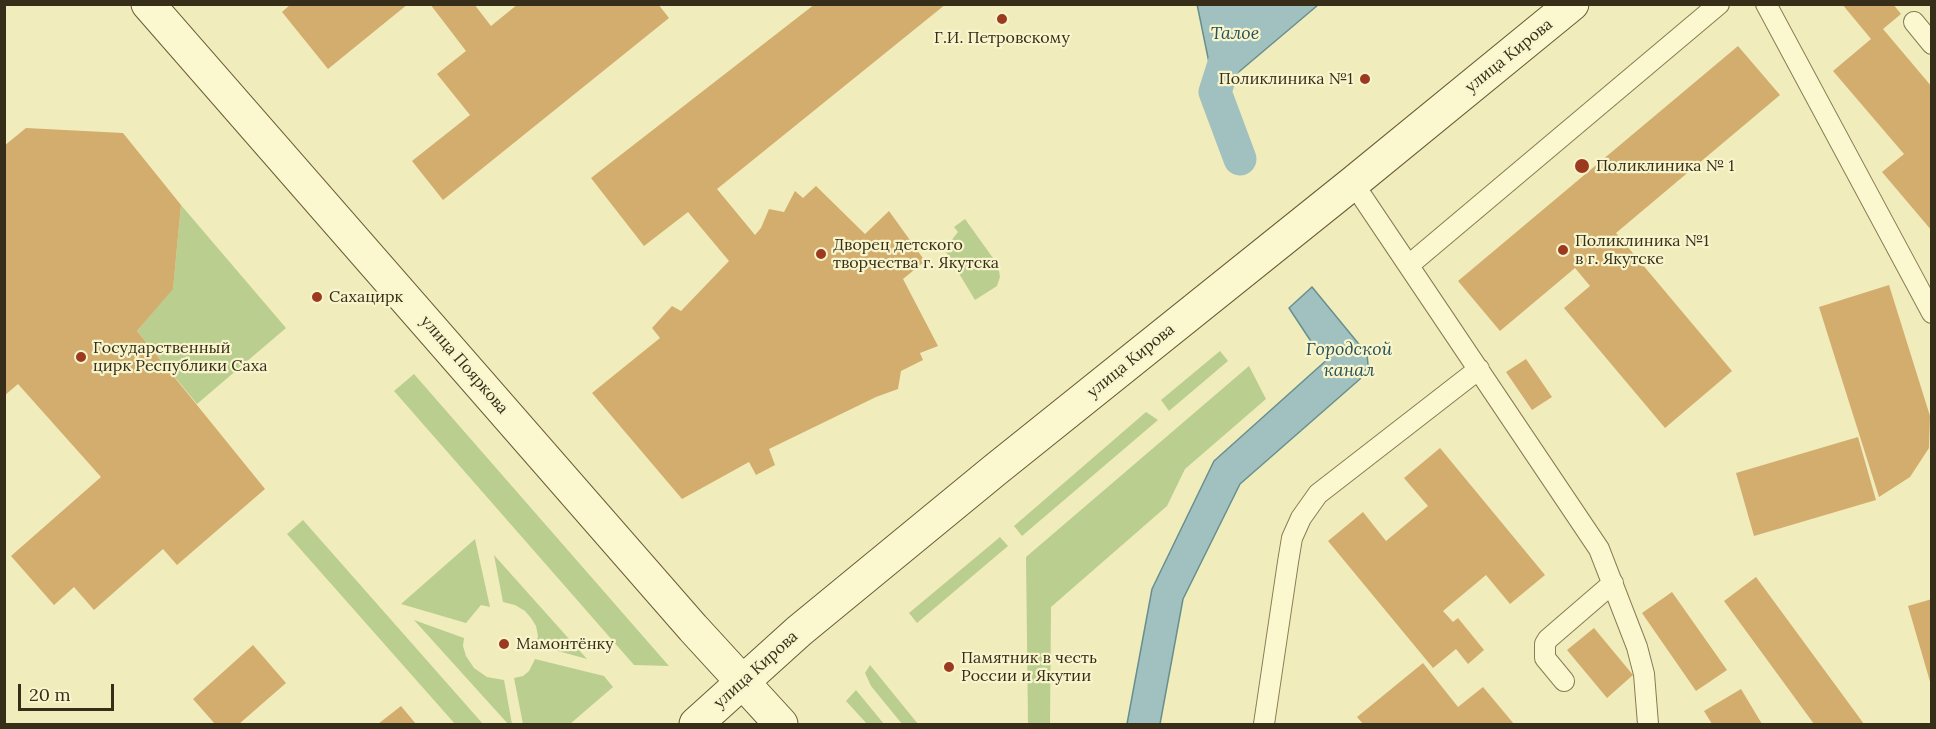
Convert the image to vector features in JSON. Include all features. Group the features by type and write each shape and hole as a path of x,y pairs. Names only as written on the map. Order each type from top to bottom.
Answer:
{"main road":[{"name":"улица Пояркова","path":"148,4 686,619 781,724"},
{"name":"улица Кирова","path":"696,724 799,632 995,470 1353,183 1561,9"}],"lane":[{"path":"1409,266 1719,4"},
{"path":"1766,4 1932,313"},
{"path":"1914,22 1932,44"},
{"path":"1353,183 1599,549 1637,647 1644,674 1648,724"},
{"path":"1264,724 1292,538 1301,518 1318,494 1479,369"},
{"path":"1564,681 1545,658 1545,644 1613,583"}],"green space":[{"path":"181,205 286,328 197,404 137,331 173,288"},
{"path":"965,219 998,265 1000,277 997,286 975,300 946,252 946,247 958,232 954,227"},
{"path":"1220,351 1228,361 1169,411 1161,400"},
{"path":"1249,366 1266,399 1185,469 1167,506 1051,607 1050,724 1028,724 1026,557"},
{"path":"414,374 669,666 634,665 394,391"},
{"path":"1146,412 1158,420 1022,536 1014,526"},
{"path":"303,520 483,724 455,724 287,534"},
{"path":"1000,537 1008,546 917,623 909,613"},
{"path":"475,539 490,607 481,605 466,623 401,604"},
{"path":"494,555 587,659 536,645 538,636 531,618 515,605 503,602"},
{"path":"414,620 464,638 463,646 466,656 474,668 487,677 504,680 512,724 508,724"},
{"path":"535,659 604,676 613,687 570,724 523,724 514,678 523,676 529,671"},
{"path":"870,665 918,724 902,724 871,686 865,673"},
{"path":"856,690 884,724 867,724 846,701"}],"water":[{"name":"Талое","path":"1197,4 1318,4 1318,5 1215,92"},
{"name":"Городской канал","path":"1312,287 1367,354 1368,365 1360,379 1240,484 1183,599 1160,724 1127,724 1152,589 1214,461 1330,357 1318,352 1289,308"}],"building":[{"path":"291,4 408,4 328,69 282,12"},
{"path":"430,4 474,4 491,26 518,4 658,4 669,18 443,200 412,161 470,115 437,74 466,51"},
{"name":"Дворец детского творчества г. Якутска","path":"815,4 946,4 717,189 755,235 761,228 769,209 784,212 795,191 803,198 816,186 865,234 889,211 925,261 903,279 938,346 920,353 923,360 901,371 898,389 876,397 769,449 775,465 756,475 749,462 682,499 592,393 660,338 652,328 672,306 681,311 729,261 688,212 644,246 591,178"},
{"path":"1842,4 1893,4 1901,14 1883,29 1932,87 1932,231 1882,172 1904,154 1833,71 1871,39"},
{"name":"Поликлиника №1 в г. Якутске","path":"1738,46 1780,95 1616,233 1732,371 1665,428 1564,308 1590,286 1575,268 1500,331 1458,281"},
{"name":"Государственный цирк Республики Саха","path":"26,128 123,133 181,205 173,289 137,331 265,489 177,565 163,549 94,610 74,587 54,605 11,556 101,477 18,384 4,396 4,146"},
{"path":"1889,285 1930,416 1929,448 1910,477 1879,497 1819,307"},
{"path":"1526,359 1552,397 1532,410 1506,372"},
{"path":"1858,437 1876,500 1754,536 1736,473"},
{"path":"1440,448 1545,575 1510,604 1486,575 1443,611 1453,622 1458,618 1484,650 1468,664 1456,649 1433,668 1328,541 1363,512 1386,541 1428,506 1404,478"},
{"path":"1756,577 1864,724 1814,724 1724,601"},
{"path":"1672,592 1727,670 1696,691 1642,613"},
{"path":"1932,599 1932,685 1931,685 1908,606"},
{"path":"1594,628 1633,675 1607,698 1567,650"},
{"path":"253,645 286,683 239,724 215,724 193,699"},
{"path":"1423,663 1458,707 1483,687 1514,724 1363,724 1357,717"},
{"path":"1741,689 1762,724 1712,724 1704,711"},
{"path":"401,706 416,724 378,724"}],"waterway":[{"path":"1240,159 1215,92 1243,4"}],"place":[{"name":"Г.И. Петровскому","path":"1002,19"},
{"name":"Поликлиника №1","path":"1365,79"},
{"name":"Поликлиника № 1","path":"1582,166"},
{"name":"Поликлиника №1 в г. Якутске","path":"1563,250"},
{"name":"Дворец детского творчества г. Якутска","path":"821,254"},
{"name":"Сахацирк","path":"317,297"},
{"name":"Государственный цирк Республики Саха","path":"81,357"},
{"name":"Мамонтёнку","path":"504,644"},
{"name":"Памятник в честь России и Якутии","path":"949,667"}]}
